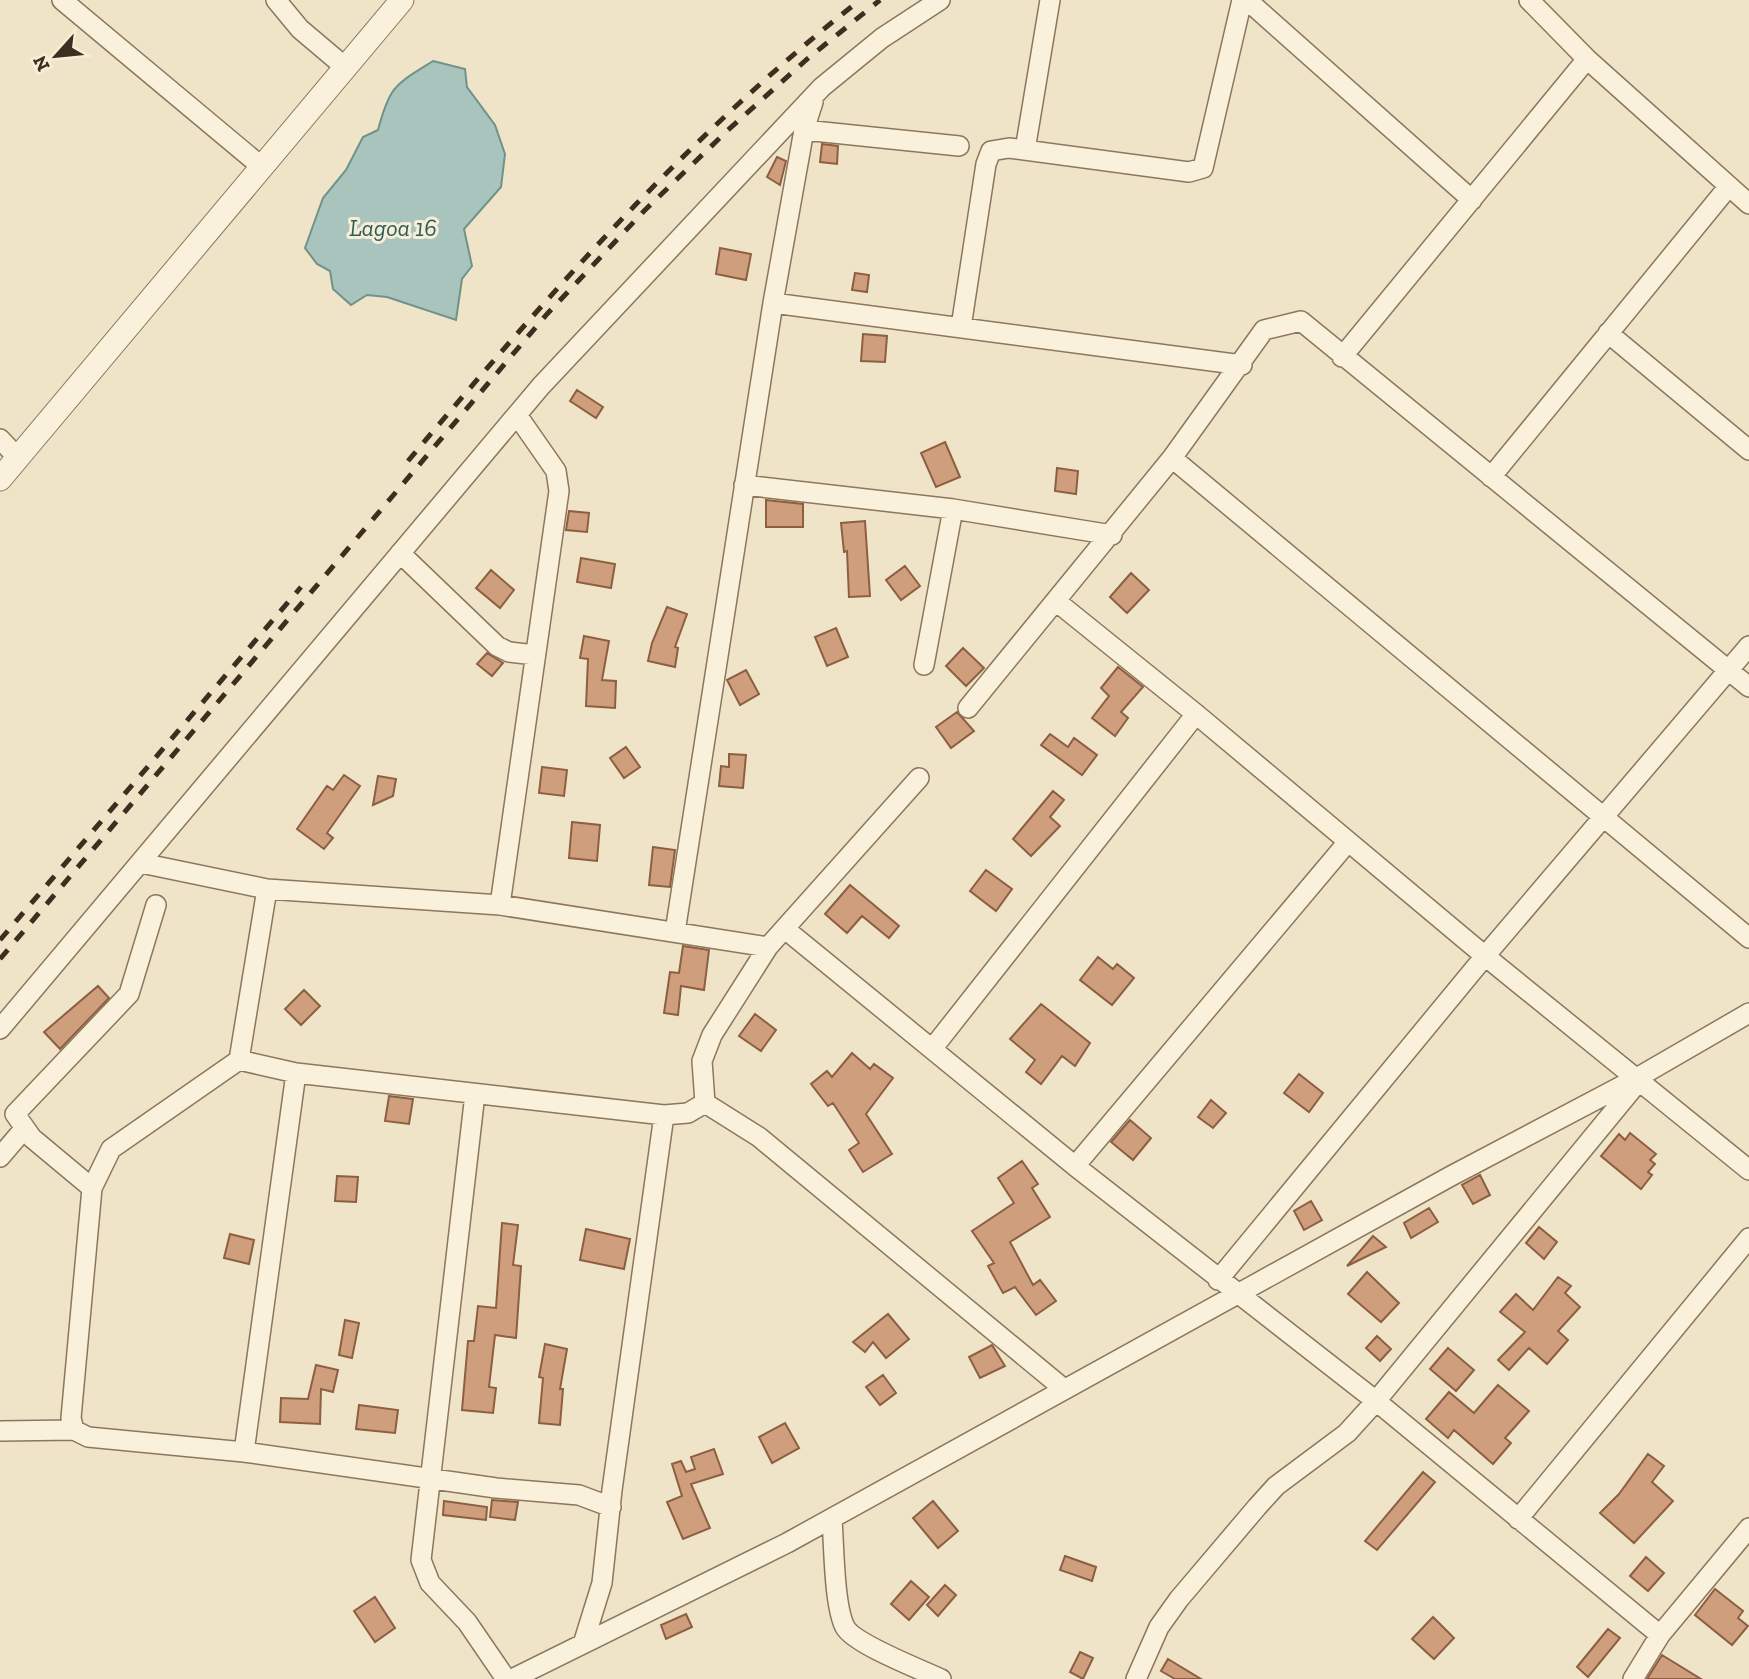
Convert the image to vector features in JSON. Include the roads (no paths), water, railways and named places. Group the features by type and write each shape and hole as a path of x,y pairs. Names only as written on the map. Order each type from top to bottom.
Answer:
{"street":[{"path":"62,0 262,167"},
{"path":"276,0 300,29 345,68"},
{"path":"0,480 402,0"},
{"path":"0,1029 517,415 649,270 822,87 882,38 940,0"},
{"path":"1025,150 1050,0"},
{"path":"961,327 986,164 991,151 1009,148 1189,172 1203,168 1245,0 1472,200"},
{"path":"1529,0 1587,59 1749,204"},
{"path":"1342,357 1587,59"},
{"path":"675,932 773,303 804,130 814,98"},
{"path":"804,130 959,146"},
{"path":"1491,477 1729,186"},
{"path":"773,303 1242,365"},
{"path":"968,708 1172,458 1242,365 1264,330 1301,321 1749,687"},
{"path":"1608,333 1749,450"},
{"path":"500,905 559,491 556,471 517,415"},
{"path":"0,439 18,458"},
{"path":"1172,458 1749,938"},
{"path":"744,485 953,509 1112,534"},
{"path":"924,665 953,509"},
{"path":"400,553 497,646 509,652 536,655"},
{"path":"1057,602 1196,713 1347,843 1749,1170"},
{"path":"1218,1280 1485,956 1749,646"},
{"path":"932,1049 1196,713"},
{"path":"705,1103 702,1061 712,1034 768,947 919,778"},
{"path":"1074,1166 1347,843"},
{"path":"141,863 267,889 500,905 768,947"},
{"path":"74,1430 71,1418 92,1188 111,1149 239,1060 267,889"},
{"path":"92,1188 24,1129 16,1118 16,1110 132,989 156,905"},
{"path":"785,929 1074,1166 1376,1402 1660,1635"},
{"path":"512,1679 832,1519 1064,1389 1637,1080 1749,1013"},
{"path":"239,1060 296,1073 664,1115 688,1113 705,1103"},
{"path":"244,1452 296,1073"},
{"path":"1136,1679 1160,1627 1179,1599 1276,1486 1347,1433 1376,1402 1637,1080"},
{"path":"475,1094 423,1569 430,1583 467,1622 506,1679"},
{"path":"705,1103 760,1138 1064,1389"},
{"path":"583,1644 602,1583 614,1474 664,1115"},
{"path":"0,1157 24,1129"},
{"path":"1518,1519 1749,1238"},
{"path":"1038,1369 1038,1404"},
{"path":"0,1431 74,1430 88,1437 244,1452 496,1488 579,1495 611,1507"},
{"path":"579,1495 614,1474"},
{"path":"832,1519 840,1608 845,1627 852,1635 941,1679"},
{"path":"1633,1679 1660,1635 1749,1528"}],"water":[{"name":"Lagoa 16","path":"433,61 465,69 467,87 495,125 505,154 501,187 464,229 472,266 462,279 456,320 387,297 367,295 351,305 333,289 330,271 317,264 305,248 323,198 346,170 363,137 378,130 391,95 402,82"}],"railway":[{"path":"408,461 513,338 678,161 737,105 860,0"},
{"path":"0,959 547,314 645,210 727,131 806,60 880,0"},
{"path":"0,940 301,587"}]}
